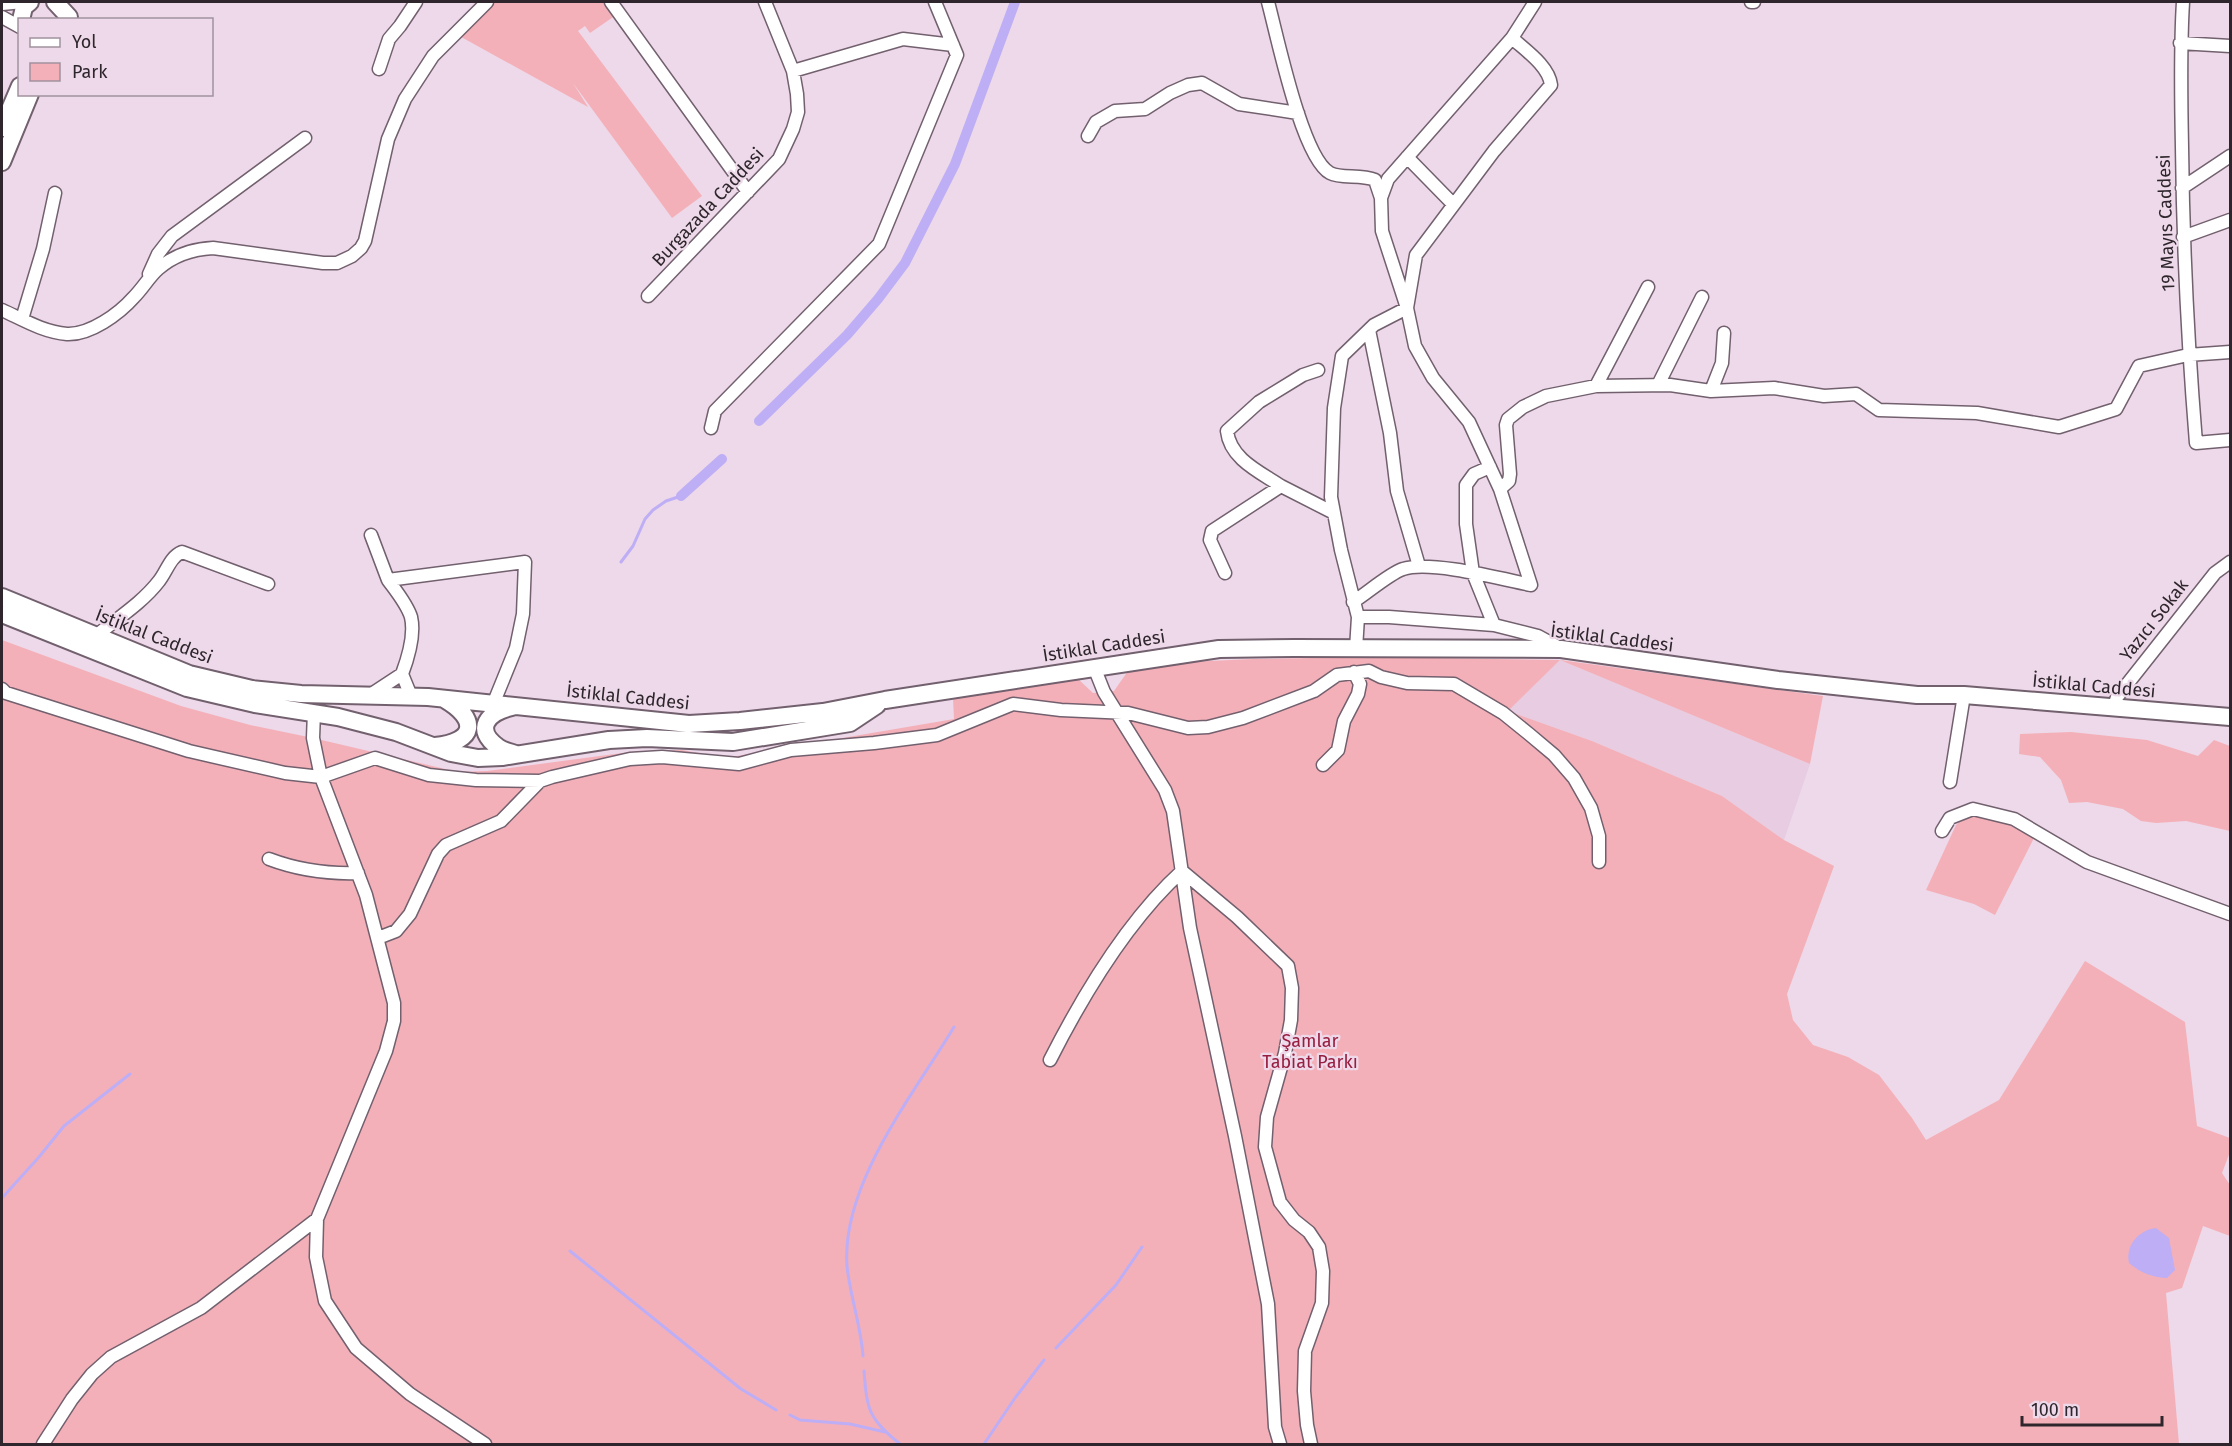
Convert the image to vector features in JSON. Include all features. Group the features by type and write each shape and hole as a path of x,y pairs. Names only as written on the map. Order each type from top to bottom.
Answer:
{"main road":[{"path":"21,18 24,7 30,2"},
{"path":"55,2 71,13"},
{"path":"2,128 18,91"},
{"path":"2,162 29,96"},
{"name":"İstiklal Caddesi","path":"2,597 189,674 252,689 494,702 689,724 804,714 1219,649 1561,649 1779,680 1917,695 1964,695 2230,717"},
{"name":"İstiklal Caddesi","path":"2,614 187,688 255,704 314,712 375,726 451,753 478,758 628,739 658,738 733,742 850,723 885,700"},
{"path":"434,746 448,745 459,740 467,734 470,726 466,716 456,706 441,698"},
{"path":"516,754 499,749 488,738 485,727 487,719 494,712 519,705"}],"street":[{"path":"2,4 23,2"},
{"path":"379,69 388,39 416,2"},
{"path":"147,280 172,259 195,249 213,248 323,263 337,262 352,256 365,241 388,139 405,99 433,56 487,2"},
{"path":"611,2 748,192"},
{"name":"Burgazada Caddesi","path":"648,296 779,159 793,129 798,112 792,71 765,2"},
{"path":"711,428 715,411 879,244 957,55 935,2"},
{"path":"1268,2 1298,113 1318,163 1331,174 1366,176 1375,180 1381,198 1382,231 1407,308 1415,346 1433,378 1469,422 1500,489 1531,585 1473,573 1419,566 1402,569 1353,602"},
{"path":"1381,198 1388,179 1512,38 1535,2"},
{"name":"19 Mayıs Caddesi","path":"2183,2 2180,43 2183,237 2188,355 2196,443 2230,440"},
{"path":"2,17 18,26"},
{"path":"1407,308 1416,255 1494,150 1551,85 1550,76 1512,38"},
{"path":"792,71 903,39 953,45"},
{"path":"2180,43 2230,46"},
{"path":"1088,136 1096,122 1115,111 1145,109 1170,93 1188,85 1202,83 1239,104 1298,113"},
{"path":"2,310 55,332 69,334 82,332 99,324 135,297 147,280 158,254 172,236 305,138"},
{"path":"2182,188 2230,156"},
{"path":"1407,157 1453,204"},
{"path":"22,319 43,249 55,193"},
{"path":"2183,237 2230,220"},
{"path":"1596,386 1648,287"},
{"path":"1658,385 1702,297"},
{"path":"1356,649 1358,617 1331,497 1334,408 1342,356 1369,330 1407,308"},
{"path":"1369,330 1390,433 1397,491 1419,566"},
{"path":"1711,391 1722,363 1724,333"},
{"path":"1500,489 1509,481 1510,474 1506,425 1508,419 1514,413 1546,396 1596,386 1670,385 1711,391 1774,388 1824,396 1856,394 1879,410 1977,413 2060,426 2116,409 2139,366 2188,355 2230,352"},
{"path":"1318,369 1303,375 1259,402 1227,431 1228,443 1240,458 1281,486 1334,513"},
{"path":"1490,467 1474,474 1466,485 1466,524 1473,573 1494,626"},
{"path":"1225,573 1210,540 1212,531 1281,486"},
{"path":"372,535 388,579 411,616 409,647 402,674 411,696"},
{"path":"97,635 146,595 160,581 175,555 182,552 267,584"},
{"path":"388,579 525,562 523,614 516,648 494,702"},
{"name":"Yazıcı Sokak","path":"2114,707 2117,697 2215,573 2230,562"},
{"path":"1358,617 1389,617 1514,629 1538,636 1561,649"},
{"path":"1094,667 1104,692 1165,790 1173,811 1191,928 1268,1304 1275,1427 1280,1444"},
{"path":"2,689 6,693 52,709 189,751 285,773 321,777 375,758 429,775 476,780 540,781 630,759 662,757 739,764 790,750 937,735 1013,704 1138,715 1188,728 1208,727 1243,718 1292,700 1314,691 1337,675 1370,671 1381,677 1407,683 1454,684 1503,713 1554,755 1574,778 1591,808 1599,836 1599,862"},
{"path":"1323,765 1338,750 1344,721 1358,694 1360,684 1354,672"},
{"path":"370,695 402,674"},
{"path":"1950,782 1964,695"},
{"path":"314,712 313,738 321,777 366,895 394,1003 394,1021 386,1051 317,1219 316,1257 325,1301 356,1348 410,1394 485,1444"},
{"path":"378,938 396,931 410,914 438,854 446,845 501,821 540,781"},
{"path":"1942,831 1950,818 1973,809 2014,819 2087,862 2230,914"},
{"path":"268,859 292,868 340,874 358,873"},
{"path":"1050,1060 1067,1027 1133,925 1160,891 1182,871"},
{"path":"1182,871 1237,917 1288,966 1292,988 1291,1020 1285,1053 1267,1118 1265,1147 1280,1202 1294,1220 1309,1232 1319,1247 1323,1271 1322,1303 1305,1351 1304,1391 1311,1444"},
{"path":"43,1444 72,1399 92,1374 111,1357 201,1308 317,1219"}],"shaded area":[{"path":"1560,660 1810,764 1784,840 1722,796 1592,741 1507,711"},
{"path":"2156,1228 2169,1238 2175,1270 2167,1278 2147,1274 2129,1263 2131,1245 2139,1235"}],"green space":[{"path":"487,2 611,2 619,13 590,33 585,26 578,31 702,196 672,218 573,83 588,107 454,33"},
{"name":"Şamlar Tabiat Parkı","path":"2,640 181,706 250,725 458,772 487,771 630,752 682,750 721,757 737,756 954,719 953,698 1077,678 1093,693 1114,691 1128,671 1187,662 1368,657 1560,660 1508,711 1592,741 1722,796 1784,840 1834,866 1787,994 1793,1020 1813,1045 1848,1057 1879,1075 1926,1140 1999,1100 2085,961 2185,1022 2197,1126 2230,1138 2230,1152 2222,1173 2230,1185 2230,1236 2203,1226 2182,1288 2166,1293 2179,1444 2,1444"},
{"path":"1560,660 1823,696 1810,764"},
{"path":"2071,732 2147,740 2198,756 2214,740 2230,746 2230,831 2186,821 2156,823 2141,821 2123,809 2087,802 2069,803 2061,780 2040,757 2019,754 2020,734"},
{"path":"1977,813 2036,834 1995,915 1974,904 1926,890 1956,825 1965,816"}],"waterway":[{"path":"759,421 847,335 905,263 955,164 1015,2"},
{"path":"681,496 722,459"},
{"path":"621,562 633,546 645,519 653,510 666,501 681,496"},
{"path":"863,1356 847,1266 848,1235 856,1203 883,1141 954,1027"},
{"path":"2,1198 64,1126 130,1074"},
{"path":"1056,1348 1116,1285 1142,1247"},
{"path":"570,1251 741,1389 776,1410"},
{"path":"984,1444 1044,1360"},
{"path":"864,1371 872,1413 882,1428 900,1444"},
{"path":"790,1415 800,1420 850,1424 885,1432"}]}
